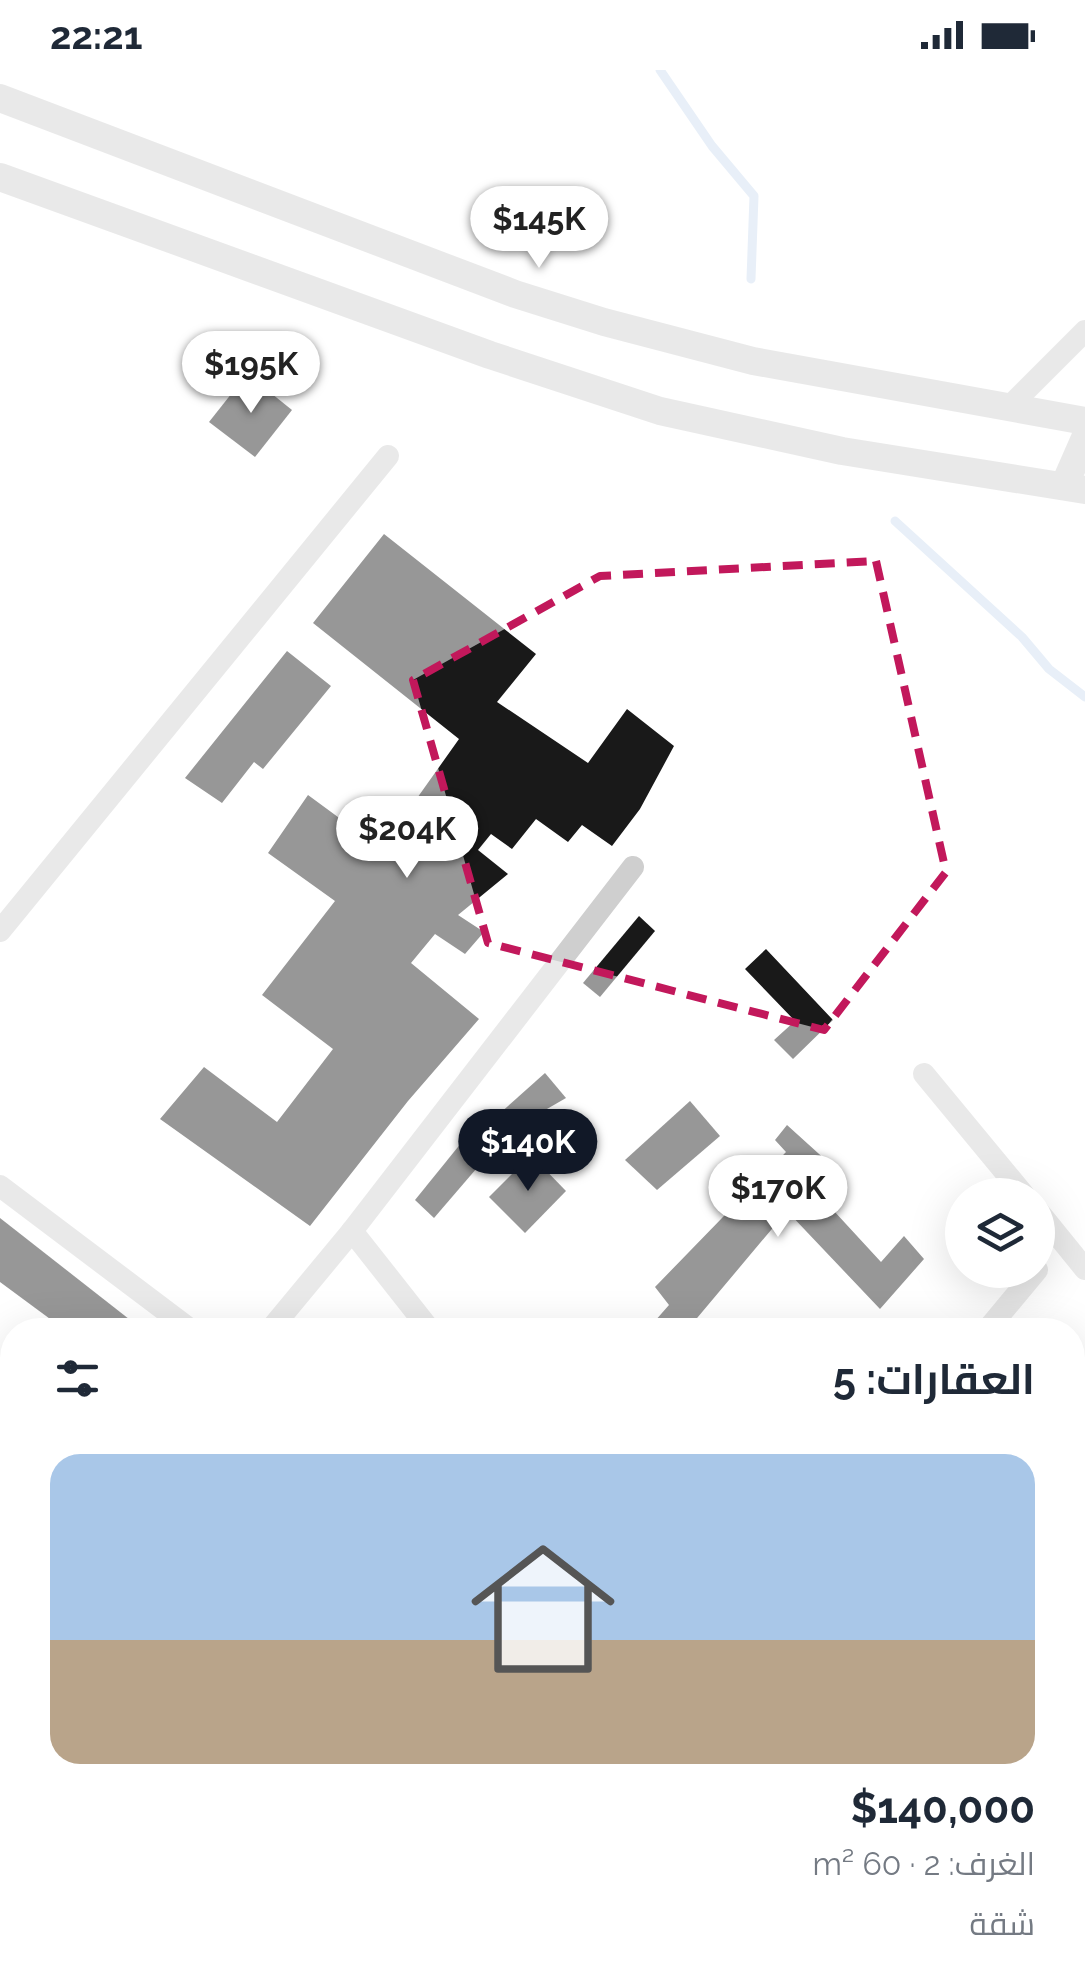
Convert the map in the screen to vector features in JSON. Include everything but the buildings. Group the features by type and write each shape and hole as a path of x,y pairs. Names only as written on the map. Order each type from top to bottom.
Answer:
{"street":[{"path":"0,98 515,294 604,322 754,361 1085,421"},
{"path":"0,177 490,355 660,411 742,432 1074,488 1085,438"},
{"path":"1009,407 1085,331"},
{"path":"0,931 388,456"},
{"path":"280,1318 634,867"},
{"path":"924,1074 1010,1178"},
{"path":"0,1186 175,1318"},
{"path":"352,1231 421,1318"},
{"path":"1055,1232 1085,1269"},
{"path":"1055,1248 1061,1240"},
{"path":"997,1318 1022,1288"}],"highlighted area":[{"path":"876,561 946,872 824,1030 488,943 413,680 600,576"}],"waterway":[{"path":"660,70 712,146 754,196 751,279"},
{"path":"895,521 1022,637 1049,669 1085,697"}]}
